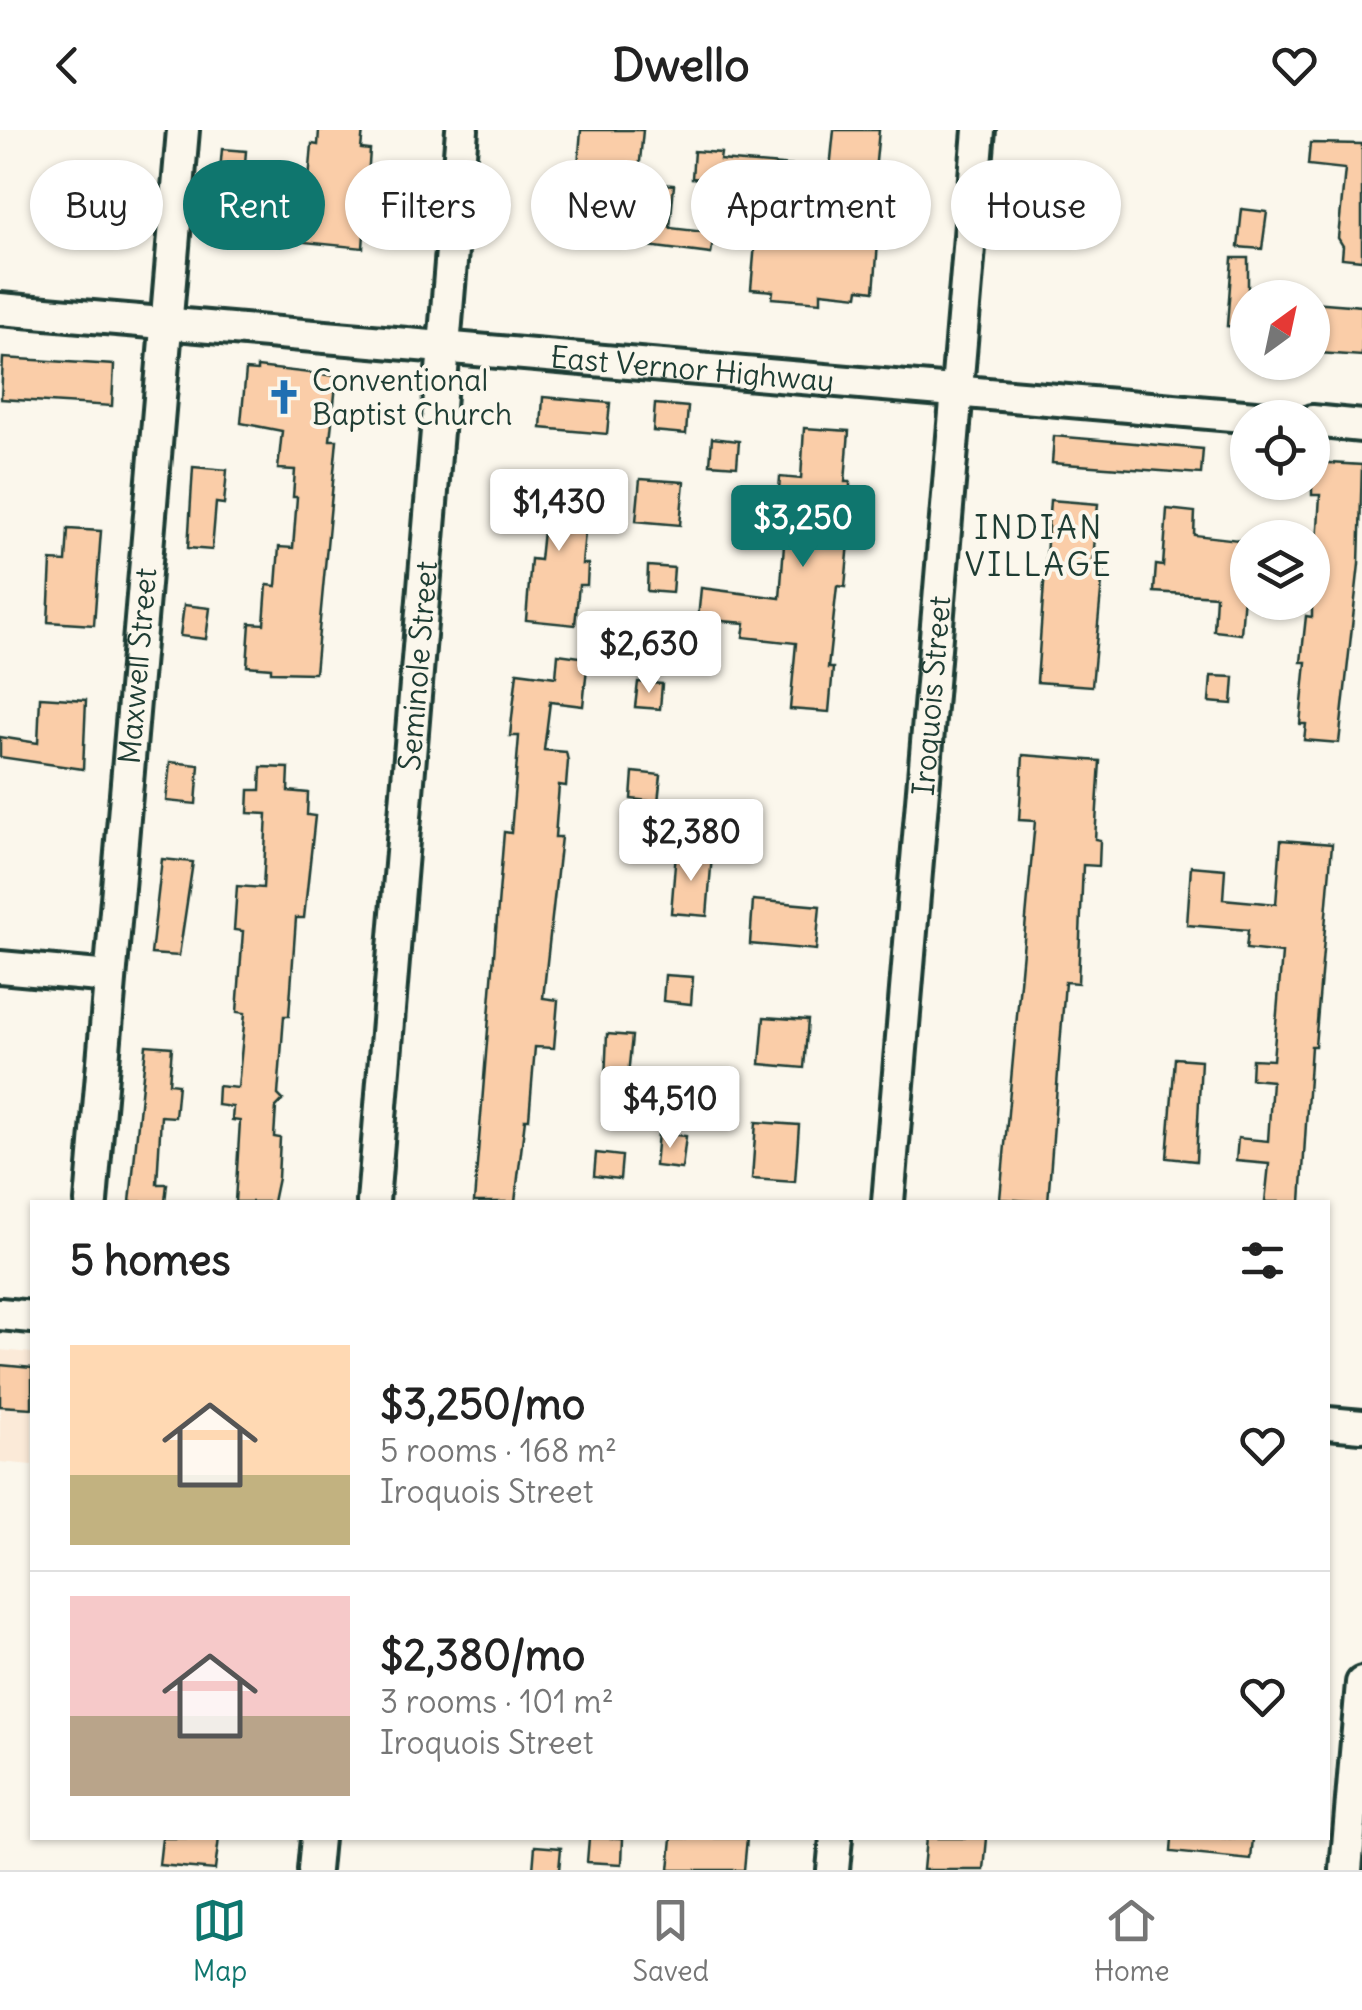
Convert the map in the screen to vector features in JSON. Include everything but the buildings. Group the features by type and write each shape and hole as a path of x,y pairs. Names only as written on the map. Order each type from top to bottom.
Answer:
{"street":[{"name":"Maxwell Street","path":"91,1200 182,130"},
{"name":"Seminole Street","path":"373,1200 462,130"},
{"name":"Iroquois Street","path":"888,1200 979,130"},
{"name":"East Vernor Highway","path":"0,309 1230,415"},
{"path":"1330,423 1362,426"},
{"path":"0,968 110,976"},
{"path":"0,1314 30,1317"},
{"path":"1330,1423 1362,1426"},
{"path":"1346,1870 1362,1683"},
{"path":"314,1870 317,1840"},
{"path":"833,1870 836,1840"}],"shaded area":[{"path":"0,1350 30,1353 30,1465 0,1462"}],"place":[{"name":"Conventional Baptist Church","path":"284,397"}],"district":[{"name":"INDIAN VILLAGE","path":"1039,546"}]}
